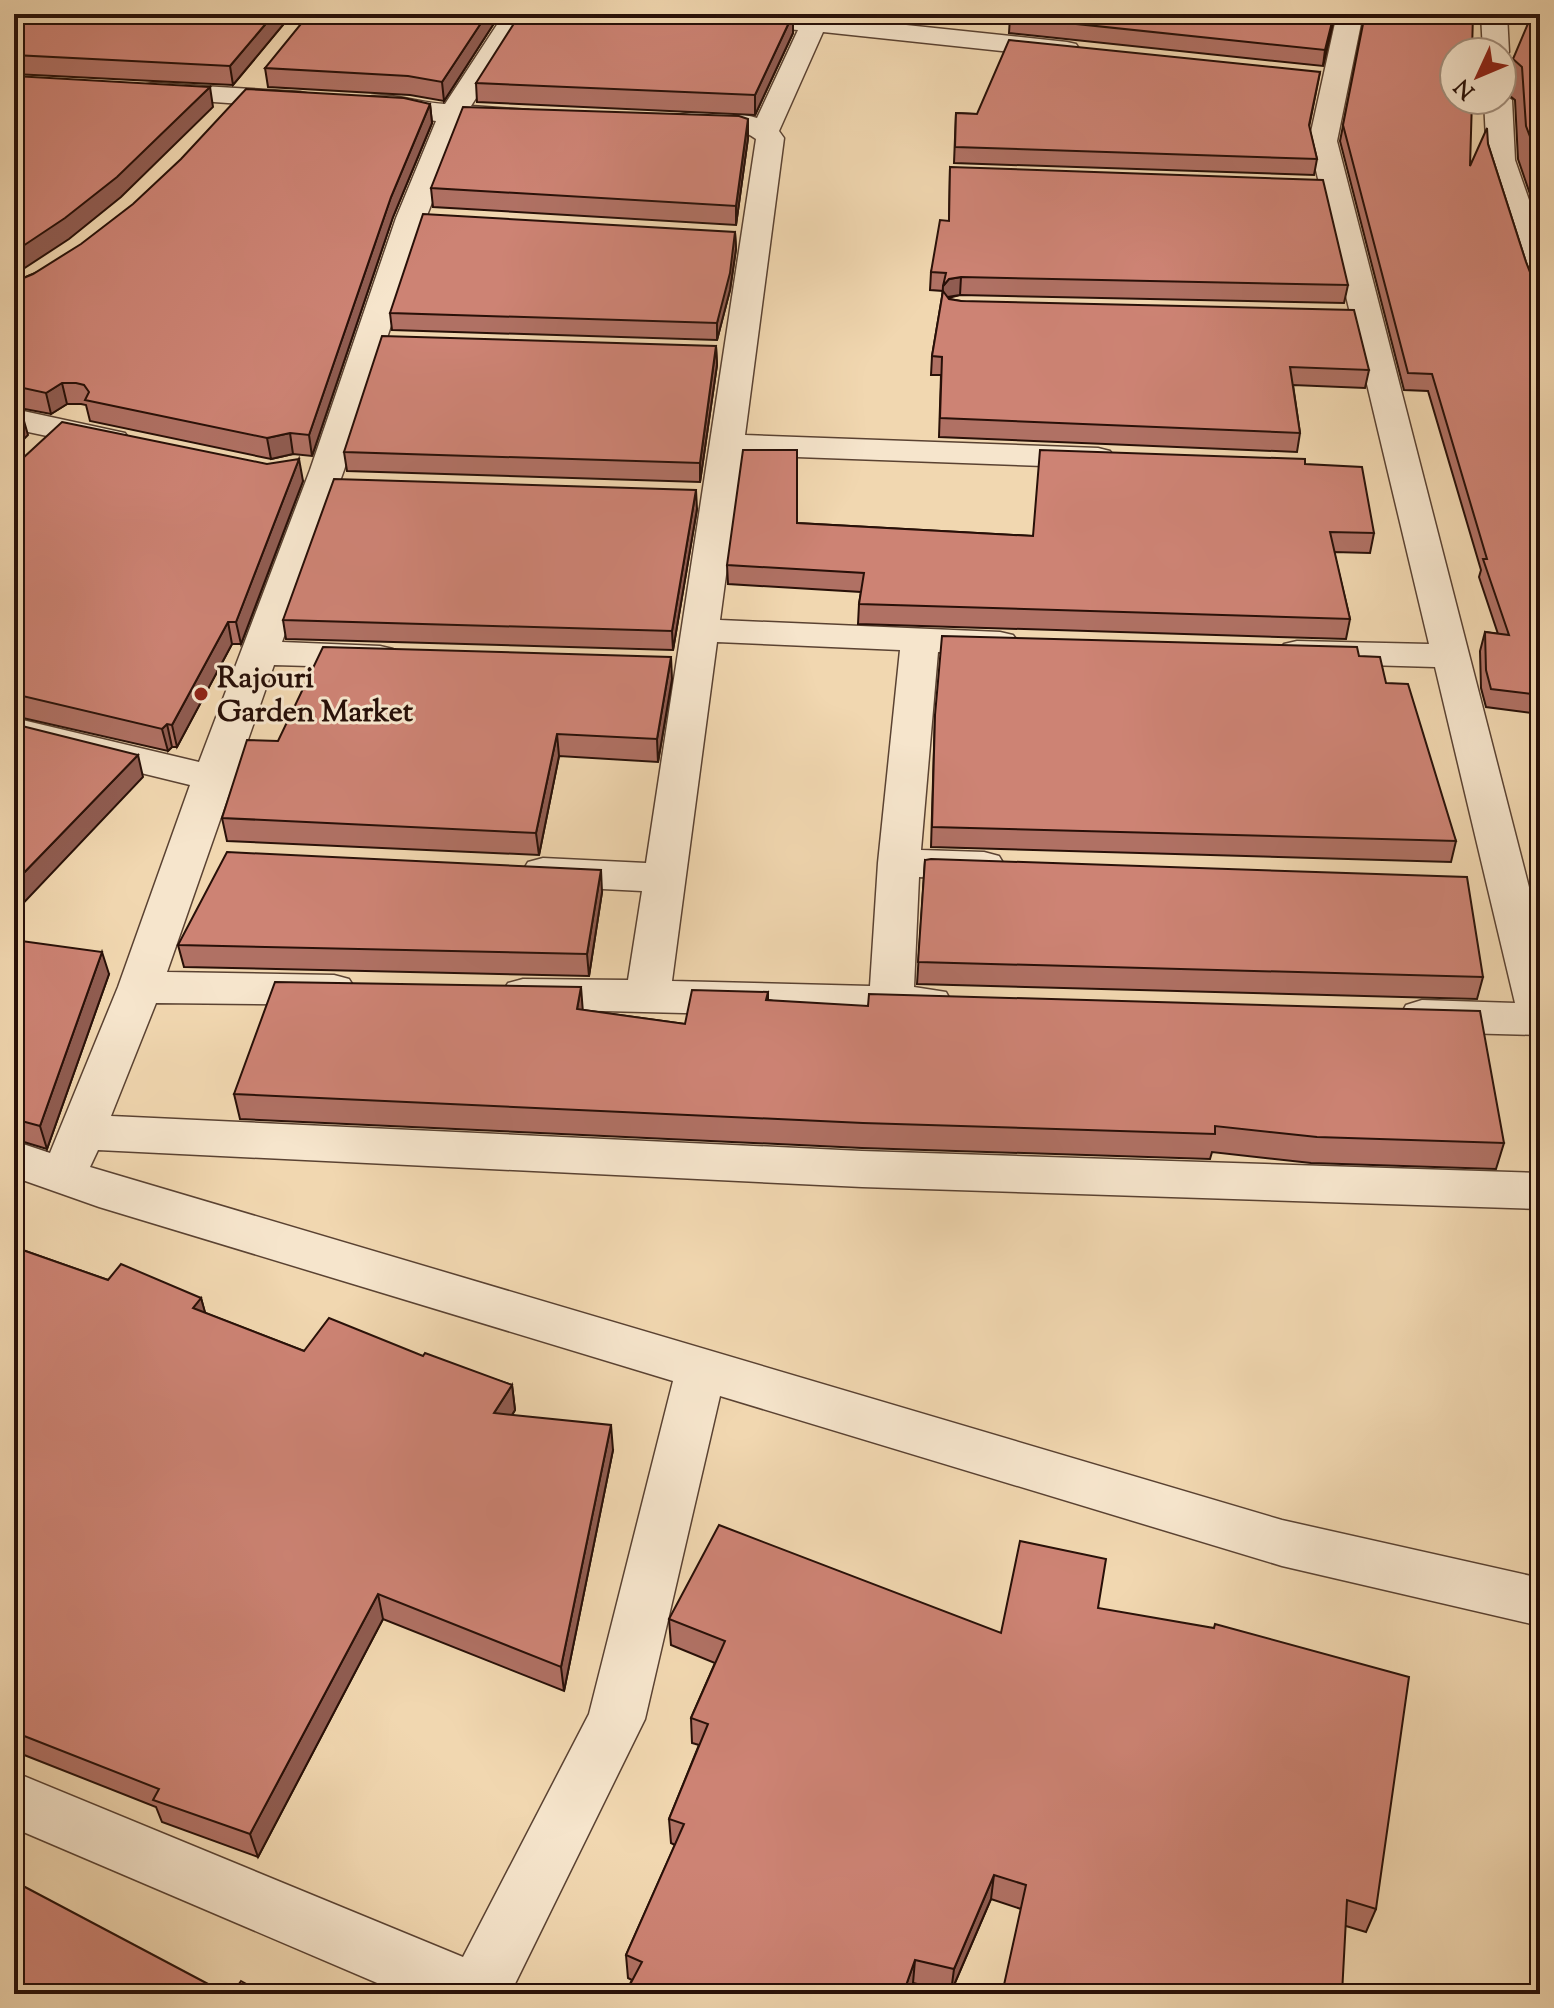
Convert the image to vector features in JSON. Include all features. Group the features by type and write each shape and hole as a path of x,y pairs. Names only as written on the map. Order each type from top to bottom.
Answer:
{"street":[{"path":"73,1154 140,987 324,476 385,343 427,219 441,113 517,14"},
{"path":"690,14 816,19 1093,53"},
{"path":"1350,14 1322,77 1323,141 1318,186 1390,468 1450,656 1540,1018 1375,1015"},
{"path":"1494,14 1495,36"},
{"path":"765,131 816,19"},
{"path":"231,110 262,73"},
{"path":"129,98 231,110 319,108"},
{"path":"348,109 406,119 441,113 545,117"},
{"path":"1499,116 1501,160 1528,209 1540,278"},
{"path":"648,996 665,878 702,495 725,444 722,353 739,237 770,138 765,131 744,123 652,120"},
{"path":"14,400 57,431"},
{"path":"14,419 57,431 143,436"},
{"path":"725,444 1132,459"},
{"path":"686,653 920,641 1029,644"},
{"path":"891,1002 899,863 920,641"},
{"path":"1263,651 1450,656"},
{"path":"259,653 414,658"},
{"path":"14,730 213,778"},
{"path":"185,856 232,858"},
{"path":"899,863 1025,867"},
{"path":"510,871 665,878"},
{"path":"1461,880 1507,881"},
{"path":"140,987 378,991"},
{"path":"490,993 969,1004"},
{"path":"73,1154 701,1369 1282,1543 1540,1602"},
{"path":"14,1159 73,1154 862,1169 1540,1191"},
{"path":"14,1800 477,1994 616,1719 701,1369"}],"building":[{"path":"14,14 274,14 230,66 14,55"},
{"path":"309,14 487,14 442,82 408,76 265,68"},
{"path":"520,14 793,14 755,95 476,83"},
{"path":"1012,14 1334,14 1325,50 1010,17"},
{"path":"1365,14 1473,14 1472,36 1438,36 1438,116 1472,116 1470,166 1487,128 1488,144 1540,298 1540,695 1491,689 1486,670 1485,632 1509,635 1483,559 1487,559 1432,374 1408,373 1343,125"},
{"path":"1532,14 1540,14 1540,163 1526,126 1518,47"},
{"path":"1009,40 1320,72 1309,125 1317,159 955,147 956,113 977,114"},
{"path":"14,76 210,87 117,177 65,218 14,252"},
{"path":"246,89 404,98 430,104 391,197 309,435 290,433 267,438 85,400 89,392 84,385 76,383 62,383 46,393 14,386 14,282 33,274 81,244 133,204 181,159"},
{"path":"463,107 739,116 748,119 736,206 431,188"},
{"path":"950,167 1323,180 1348,285 961,277 949,279 943,286 946,273 931,272 940,220 949,221"},
{"path":"423,214 735,232 730,273 717,323 390,313"},
{"path":"943,291 949,299 961,301 1354,310 1369,370 1290,367 1300,433 940,418 942,357 932,356"},
{"path":"382,336 716,346 700,463 344,452"},
{"path":"62,422 267,464 299,459 236,622 228,622 172,725 167,724 162,729 14,694 14,460 23,458"},
{"path":"743,450 797,450 797,523 1033,536 1040,450 1305,459 1305,464 1362,467 1374,533 1330,532 1350,619 859,604 864,573 727,565"},
{"path":"334,479 696,490 672,631 283,620"},
{"path":"942,636 1357,647 1359,656 1380,657 1386,683 1408,684 1456,841 932,827 935,715"},
{"path":"323,647 671,657 657,739 557,734 536,833 222,818 247,740 278,741"},
{"path":"14,724 138,755 14,883"},
{"path":"227,852 601,870 587,954 178,945"},
{"path":"925,860 1467,877 1483,977 918,962"},
{"path":"14,940 102,952 40,1126 14,1119"},
{"path":"275,982 581,987 577,1009 685,1024 692,990 768,992 766,1000 868,1006 869,994 1480,1011 1504,1143 1317,1137 1215,1126 1215,1134 863,1123 234,1094"},
{"path":"14,1247 108,1280 121,1264 201,1298 193,1308 304,1351 329,1318 423,1356 425,1353 512,1385 494,1413 611,1425 561,1667 378,1594 250,1834 153,1800 159,1789 14,1732"},
{"path":"719,1525 1001,1633 1020,1541 1106,1559 1098,1608 1214,1628 1215,1624 1409,1677 1376,1909 1347,1900 1342,1994 1002,1994 1026,1885 994,1875 954,1969 915,1960 903,1994 625,1994 642,1962 626,1955 684,1824 669,1819 708,1724 691,1718 725,1641 669,1619"},
{"path":"14,1881 25,1887 227,1994 14,1994"},
{"path":"241,1981 264,1994 232,1994"}],"place":[{"name":"Rajouri Garden Market","path":"201,694"}]}
